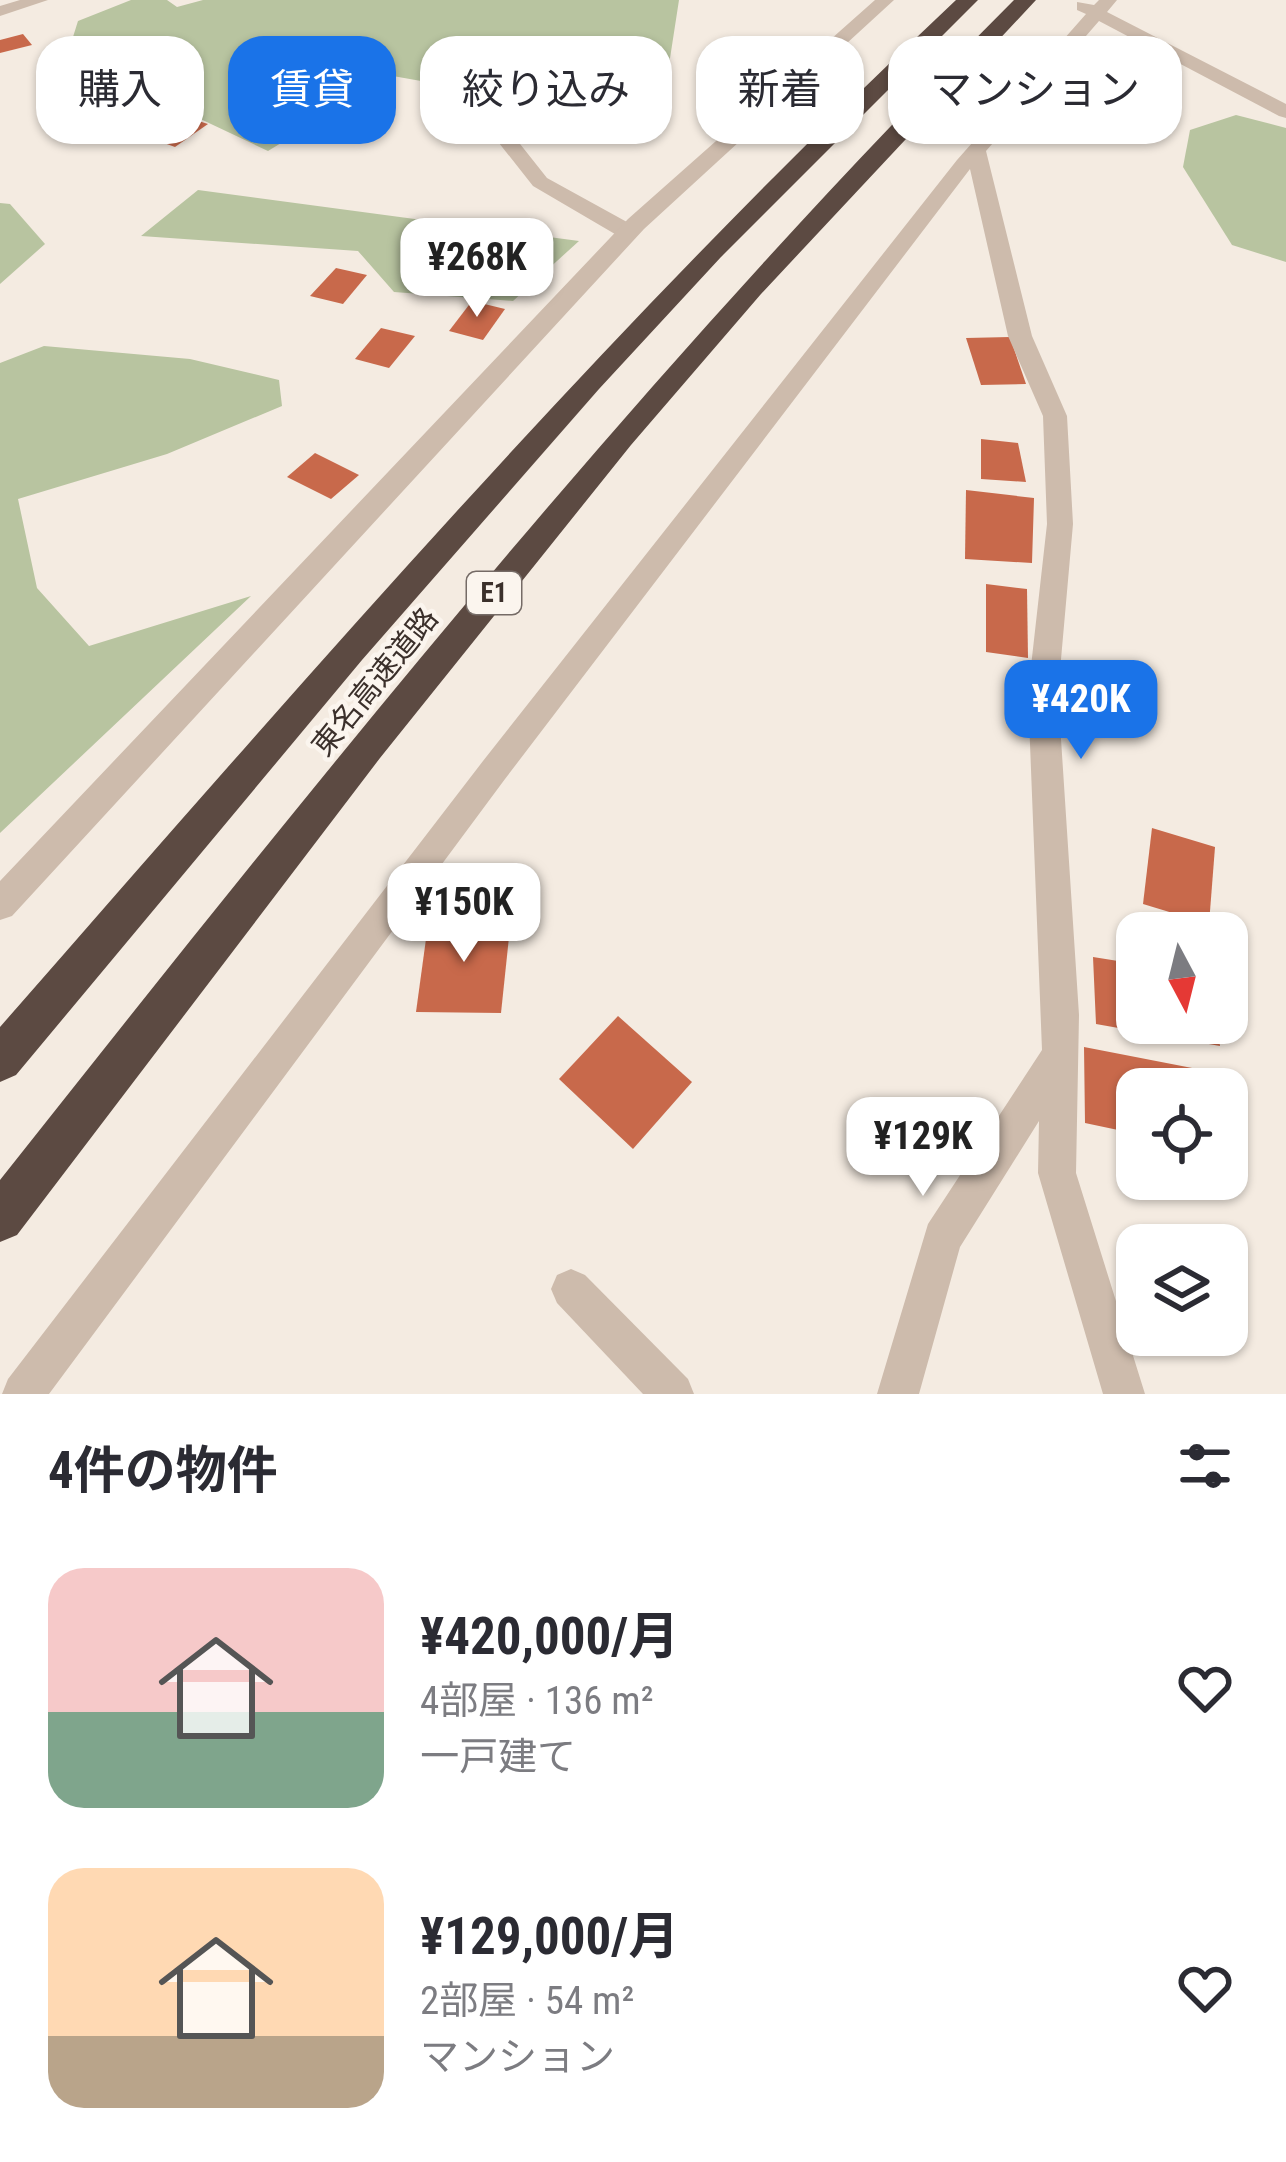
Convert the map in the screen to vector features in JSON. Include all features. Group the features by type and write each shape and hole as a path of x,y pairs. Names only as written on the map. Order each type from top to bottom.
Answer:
{"highway":[{"name":"東名高速道路","path":"0,1060 488,494 796,166 968,0"},
{"name":"東名高速道路","path":"0,1219 543,532 854,179 1026,0"}],"street":[{"path":"0,11 39,0"},
{"path":"0,905 628,232 885,0"},
{"path":"23,1394 494,770 976,150 1095,6 1286,112"},
{"path":"510,144 540,182 628,232"},
{"path":"976,150 1019,336 1054,416 1060,524 1043,693 1060,1055 1057,1173 1124,1394"},
{"path":"898,1394 942,1238 1060,1055"},
{"path":"571,1289 673,1394"}],"green space":[{"path":"131,0 167,0 177,7 203,0 679,0 672,45 672,36 420,36 420,81 396,77 396,36 228,36 228,132 204,121 204,36 73,36 78,21"},
{"path":"1236,115 1286,128 1286,262 1232,245 1183,167 1190,130"},
{"path":"253,144 279,144 268,151"},
{"path":"198,190 579,241 513,301 394,292 358,251 141,236"},
{"path":"0,203 10,204 45,244 0,284"},
{"path":"44,346 190,359 279,380 282,406 167,454 18,499 37,588 89,646 251,596 0,833 0,363"}],"building":[{"path":"23,34 32,45 0,53 0,40"},
{"path":"336,268 367,275 343,304 310,296"},
{"path":"472,301 505,309 483,340 449,331"},
{"path":"381,328 415,336 389,368 355,359"},
{"path":"1010,337 1026,384 981,385 966,338"},
{"path":"981,439 1018,443 1026,482 981,479"},
{"path":"315,453 359,475 331,499 287,477"},
{"path":"966,490 1034,498 1032,563 965,559"},
{"path":"986,584 1027,589 1028,658 986,652"},
{"path":"1152,828 1215,847 1210,912 1169,912 1143,904"},
{"path":"429,917 511,918 501,1013 416,1012"},
{"path":"1093,957 1116,961 1116,1028 1096,1024"},
{"path":"618,1016 692,1082 633,1149 559,1079"},
{"path":"1084,1047 1192,1068 1116,1068 1116,1130 1085,1123"}]}
